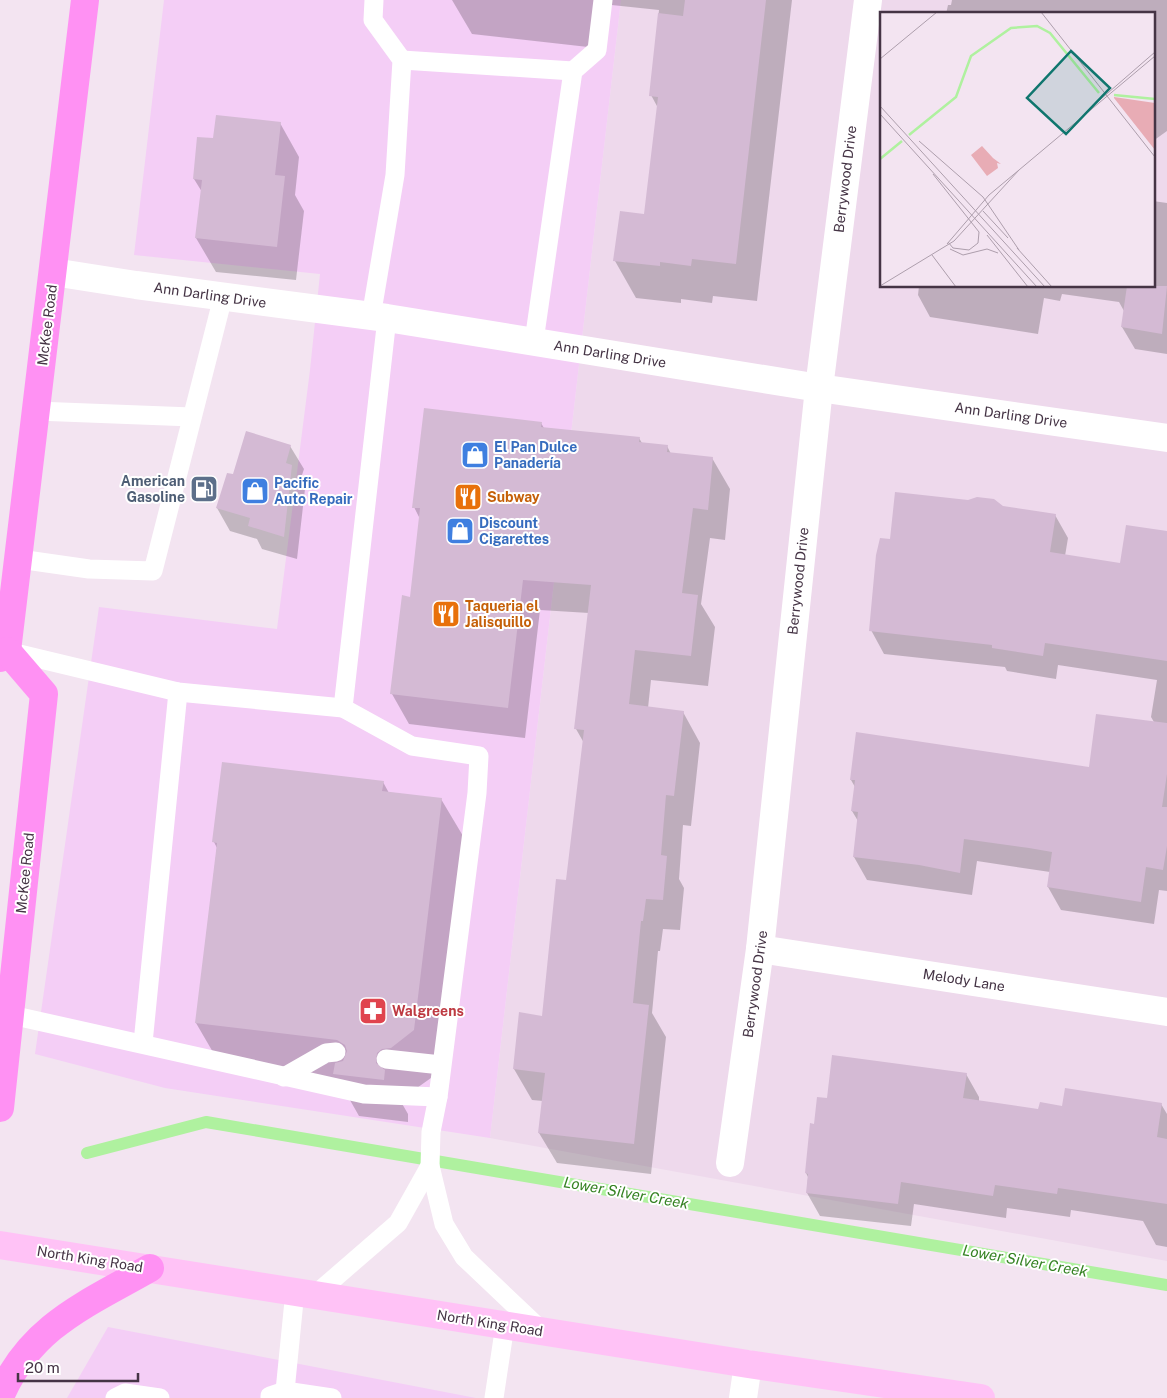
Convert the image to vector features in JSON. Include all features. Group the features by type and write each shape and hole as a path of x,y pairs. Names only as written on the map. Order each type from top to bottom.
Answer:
{"main road":[{"name":"McKee Road","path":"0,1108 44,694 4,654 9,557 36,411 85,0"},
{"name":"North King Road","path":"0,1245 748,1364 981,1398"},
{"path":"0,1397 8,1379 38,1337 63,1317 150,1268"}],"street":[{"name":"Berrywood Drive","path":"730,1163 760,949 819,388 868,0"},
{"name":"Ann Darling Drive","path":"53,272 534,341 819,388 1167,438"},
{"name":"Melody Lane","path":"760,949 1167,1012"},
{"path":"743,1398 748,1364"}],"lane":[{"path":"343,708 379,318 395,176 402,60 374,20 374,0"},
{"path":"534,341 573,71 597,50 603,0"},
{"path":"402,60 573,71"},
{"path":"9,557 90,569 153,571 223,297"},
{"path":"36,411 192,418"},
{"path":"4,654 178,692 343,708 412,746 479,756 477,792 438,1098 431,1132 430,1166 444,1224 464,1257 542,1331"},
{"path":"143,1043 178,692"},
{"path":"11,1015 143,1043 364,1094 438,1098"},
{"path":"284,1077 326,1053 336,1052"},
{"path":"386,1059 441,1065"},
{"path":"332,1398 278,1395 306,1293 373,1247 398,1223 430,1166"},
{"path":"494,1398 505,1325"},
{"path":"115,1398 125,1393 160,1398"}],"shaded area":[{"path":"164,0 621,0 490,1138 165,1088 35,1054 99,607 277,629 310,370 320,274 134,255"},
{"path":"621,0 1167,0 1167,1261 490,1138"},
{"path":"108,1327 476,1398 67,1398"}],"building":[{"path":"685,0 766,0 736,264 692,259 691,266 660,262 660,266 613,261 620,211 644,214 658,97 649,96 658,13 683,16"},
{"path":"216,115 281,122 275,175 285,176 277,247 195,238 202,180 193,179 197,137 213,138"},
{"path":"1167,286 1162,334 1121,327 1127,288"},
{"path":"424,408 542,422 541,427 640,437 639,442 668,445 667,452 713,457 708,510 693,508 682,593 698,595 691,656 635,650 629,704 684,711 674,796 666,795 661,855 667,856 663,900 646,899 643,921 641,921 633,1003 649,1005 634,1144 538,1133 545,1073 513,1069 519,1012 542,1016 556,879 566,880 584,730 574,729 591,585 523,580 508,708 390,694 402,595 410,597 420,508 412,508"},
{"name":"Pacific Auto Repair","path":"246,431 291,445 286,463 292,465 284,537 248,526 250,518 216,508 227,473 233,474"},
{"path":"895,492 968,500 977,497 994,499 1003,506 1056,514 1050,552 1120,563 1126,525 1167,531 1167,661 1045,643 1043,656 992,648 992,645 869,631 876,555 880,538 890,539"},
{"path":"1096,714 1167,723 1167,774 1162,807 1167,807 1167,846 1163,870 1146,867 1141,902 1047,887 1052,852 1029,848 964,839 960,873 919,865 853,857 858,812 851,811 855,780 850,780 856,732 1089,767"},
{"name":"Walgreens","path":"222,762 384,781 382,791 442,798 414,1030 391,1048 382,1049 377,1053 376,1063 385,1070 384,1080 333,1074 335,1063 343,1061 347,1051 345,1045 337,1040 195,1023 217,843 212,842"},
{"path":"832,1055 967,1073 963,1098 1038,1109 1040,1102 1062,1106 1065,1088 1162,1103 1157,1137 1167,1139 1167,1204 1058,1188 1057,1194 995,1185 993,1196 901,1182 898,1204 806,1193 808,1174 805,1173 810,1123 814,1124 817,1097 827,1098"}],"waterway":[{"name":"Lower Silver Creek","path":"87,1153 206,1122 1167,1285"}],"place":[{"name":"El Pan Dulce Panadería","path":"475,455"},
{"name":"American Gasoline","path":"204,489"},
{"name":"Pacific Auto Repair","path":"255,491"},
{"name":"Subway","path":"468,497"},
{"name":"Discount Cigarettes","path":"460,531"},
{"name":"Taqueria el Jalisquillo","path":"446,614"},
{"name":"Walgreens","path":"373,1011"}]}
